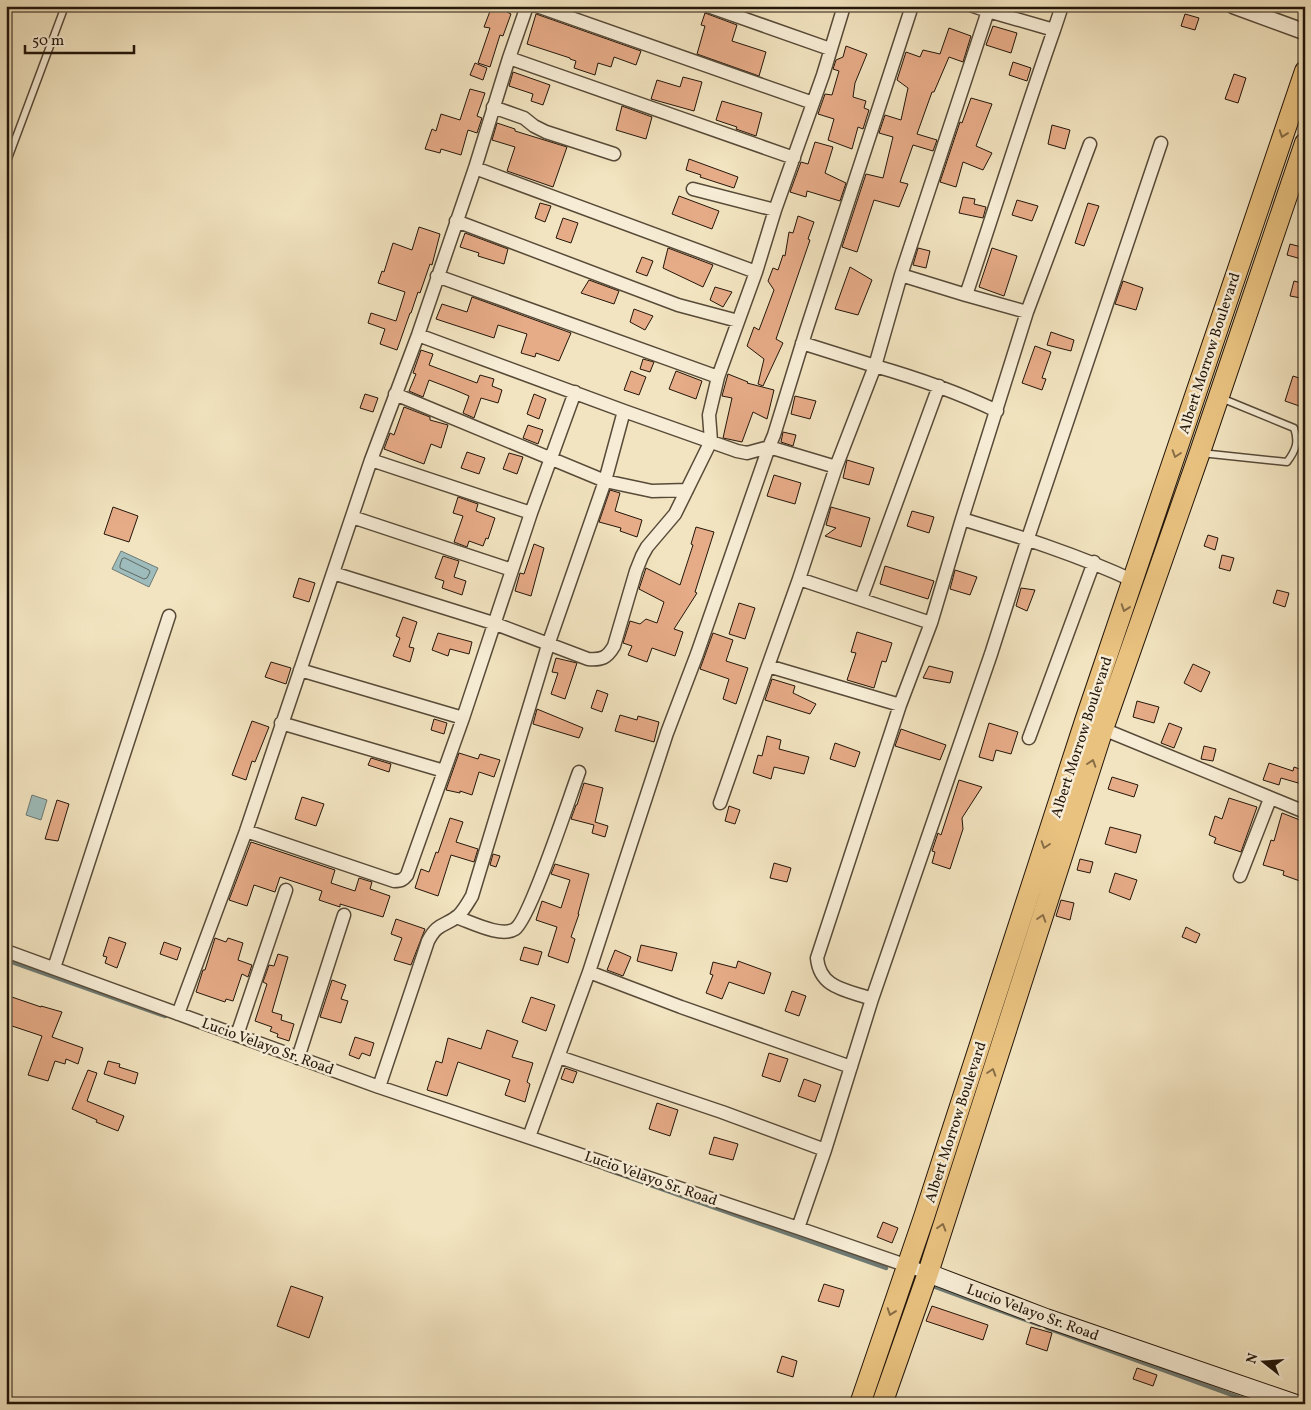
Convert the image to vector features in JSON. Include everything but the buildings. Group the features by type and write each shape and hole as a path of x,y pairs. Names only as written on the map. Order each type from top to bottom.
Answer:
{"highway":[{"name":"Albert Morrow Boulevard","path":"860,1404 1085,721 1134,581 1202,372 1305,71"},
{"name":"Albert Morrow Boulevard","path":"882,1404 928,1274 1103,728 1304,148"}],"main road":[{"name":"Lucio Velayo Sr. Road","path":"928,1274 1046,1318 1296,1404"}],"street":[{"path":"178,1014 246,831 371,460 418,335 475,168 493,107 527,6"},
{"path":"537,6 813,103"},
{"path":"708,6 830,49"},
{"path":"333,573 494,623 588,659 603,658 610,654 642,556 674,514 711,441 709,415 718,378 756,272 844,6"},
{"path":"529,1137 589,972 667,733 774,435 802,343 912,6"},
{"path":"974,6 1054,30"},
{"path":"966,294 1021,123 1062,6"},
{"path":"1234,6 1305,32"},
{"path":"720,803 799,579 836,467 875,366 901,275 988,11"},
{"path":"509,58 794,158"},
{"path":"493,107 524,118 546,132 614,154"},
{"path":"798,1228 825,1150 872,999 991,654 1028,538 1162,143"},
{"path":"872,999 826,981 818,969 817,958 900,705 931,623 1027,312 1090,144"},
{"path":"475,168 756,272"},
{"path":"694,189 775,210"},
{"path":"456,221 678,305 738,321"},
{"path":"901,275 1027,312"},
{"path":"437,276 718,378"},
{"path":"418,335 737,451 747,453 769,447 836,467"},
{"path":"802,343 939,386 997,411"},
{"path":"861,599 939,386"},
{"path":"246,831 394,881 400,881 406,875 463,718 531,513 575,392"},
{"path":"395,394 551,460 605,480 652,491 687,490"},
{"path":"379,1087 428,941 441,924 456,917 465,909 472,896 548,645 605,480 624,411"},
{"path":"371,460 531,513"},
{"path":"352,517 512,570"},
{"path":"962,520 1028,538 1094,562 1134,581"},
{"path":"1029,738 1094,562"},
{"path":"799,579 931,623"},
{"path":"54,968 169,616"},
{"path":"768,666 900,705"},
{"path":"300,670 463,718"},
{"path":"281,723 444,771"},
{"path":"1103,728 1305,812"},
{"path":"456,917 495,931 506,932 515,929 522,921 536,890 578,772"},
{"path":"1240,876 1270,799"},
{"path":"237,1036 286,890"},
{"path":"298,1058 344,915"},
{"name":"Lucio Velayo Sr. Road","path":"6,951 379,1087 798,1228 928,1274"},
{"path":"589,972 681,1007 851,1067"},
{"path":"559,1057 825,1150"}],"lane":[{"path":"6,164 65,6"},
{"path":"1200,452 1286,462 1294,452 1298,438 1294,428 1218,397"}],"water":[{"path":"121,551 158,568 149,587 112,569"},
{"path":"32,795 47,800 41,820 26,815"}],"waterway":[{"path":"1220,6 1232,11"},
{"path":"6,960 165,1016"},
{"path":"605,1169 886,1268"},
{"path":"930,1285 1040,1325"},
{"path":"1047,1328 1257,1404"}]}
